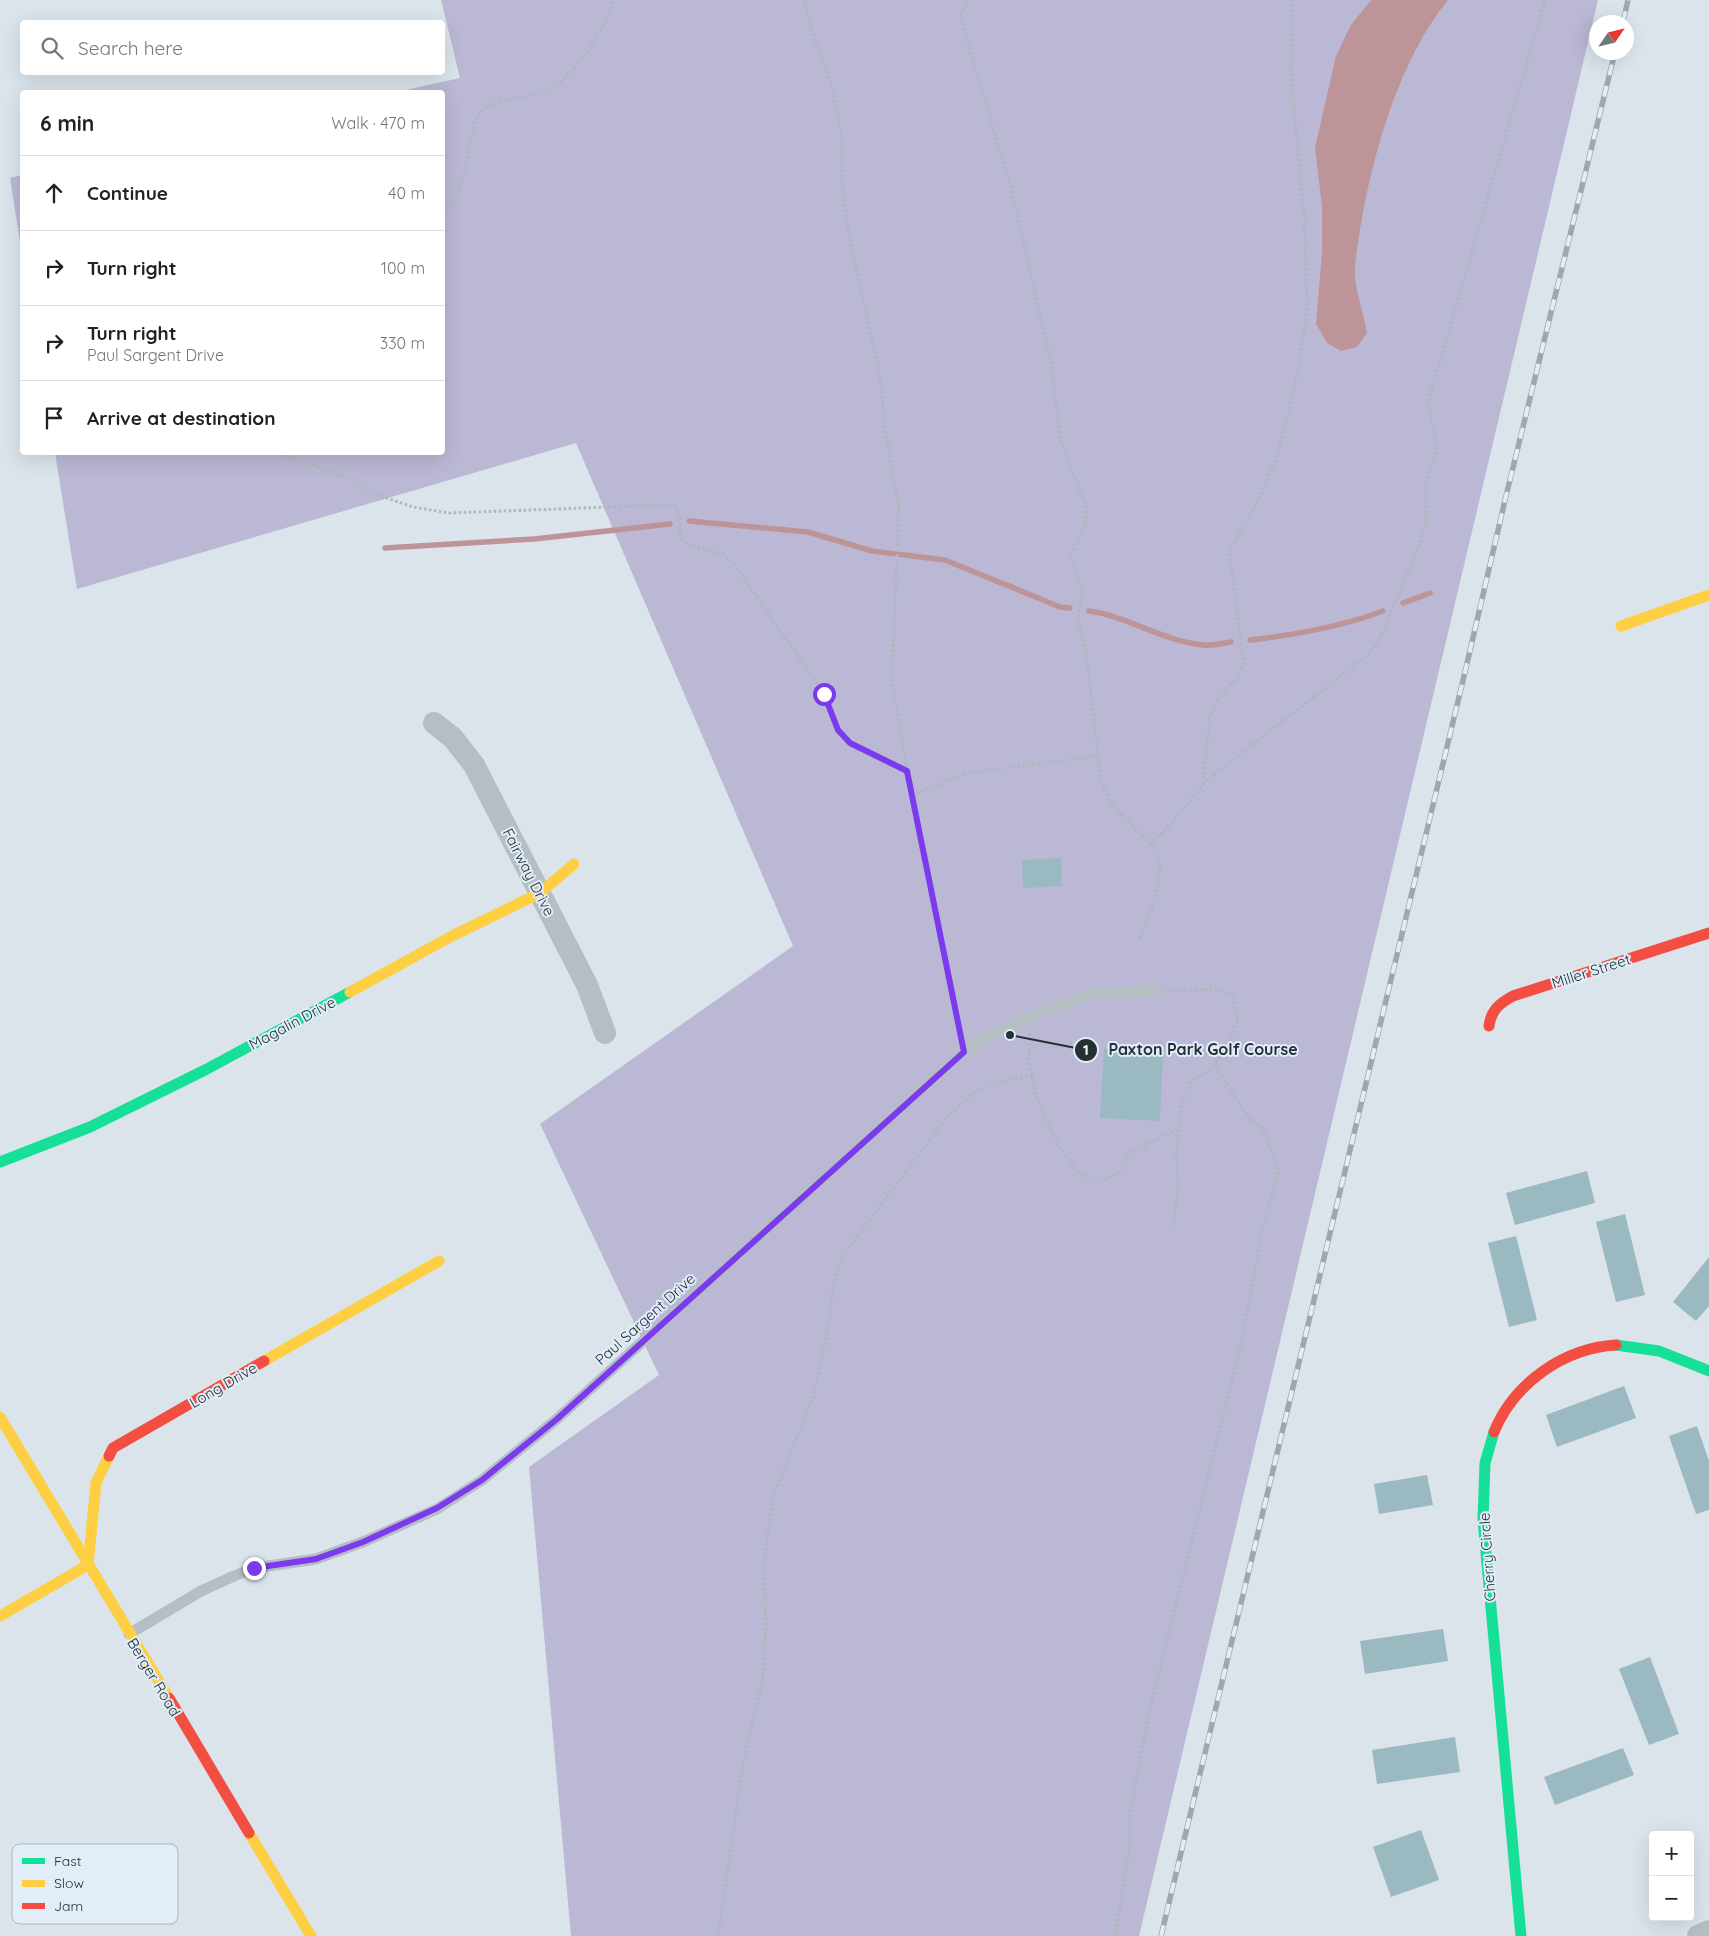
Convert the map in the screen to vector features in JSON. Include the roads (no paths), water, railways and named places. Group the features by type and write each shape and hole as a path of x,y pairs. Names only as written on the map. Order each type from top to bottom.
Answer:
{"street":[{"path":"1621,626 1709,595"},
{"name":"Fairway Drive","path":"434,723 453,738 474,765 587,985 605,1033"},
{"name":"Magalin Drive","path":"0,1162 90,1127 191,1077 452,936 540,893 574,864"},
{"name":"Miller Street","path":"1489,1026 1490,1014 1498,1004 1513,996 1709,933"},
{"name":"Long Drive","path":"88,1565 96,1483 114,1448 439,1261"},
{"name":"Cherry Circle","path":"1522,1936 1483,1520 1483,1468 1490,1443 1500,1420 1515,1398 1533,1380 1554,1364 1580,1353 1606,1346 1633,1346 1657,1350 1709,1371"},
{"name":"Berger Road","path":"0,1417 311,1936"},
{"path":"0,1616 88,1565"},
{"path":"1698,1936 1709,1932"}],"lane":[{"name":"Paul Sargent Drive","path":"129,1634 201,1591 254,1568 316,1559 363,1542 437,1508 482,1480 557,1419 964,1052 982,1039 1091,993 1153,991"}],"waterway":[{"path":"689,521 808,532 872,551 945,560 1060,607 1070,608"},
{"path":"385,548 534,539 670,524"},
{"path":"1403,603 1430,593"},
{"path":"1089,611 1118,618 1189,643 1214,645 1231,642"},
{"path":"1250,640 1317,630 1383,611"}],"railway":[{"path":"1625,15 1628,0"},
{"path":"1161,1936 1506,496 1613,60"}],"place":[{"name":"Paxton Park Golf Course","path":"1010,1035"}]}
